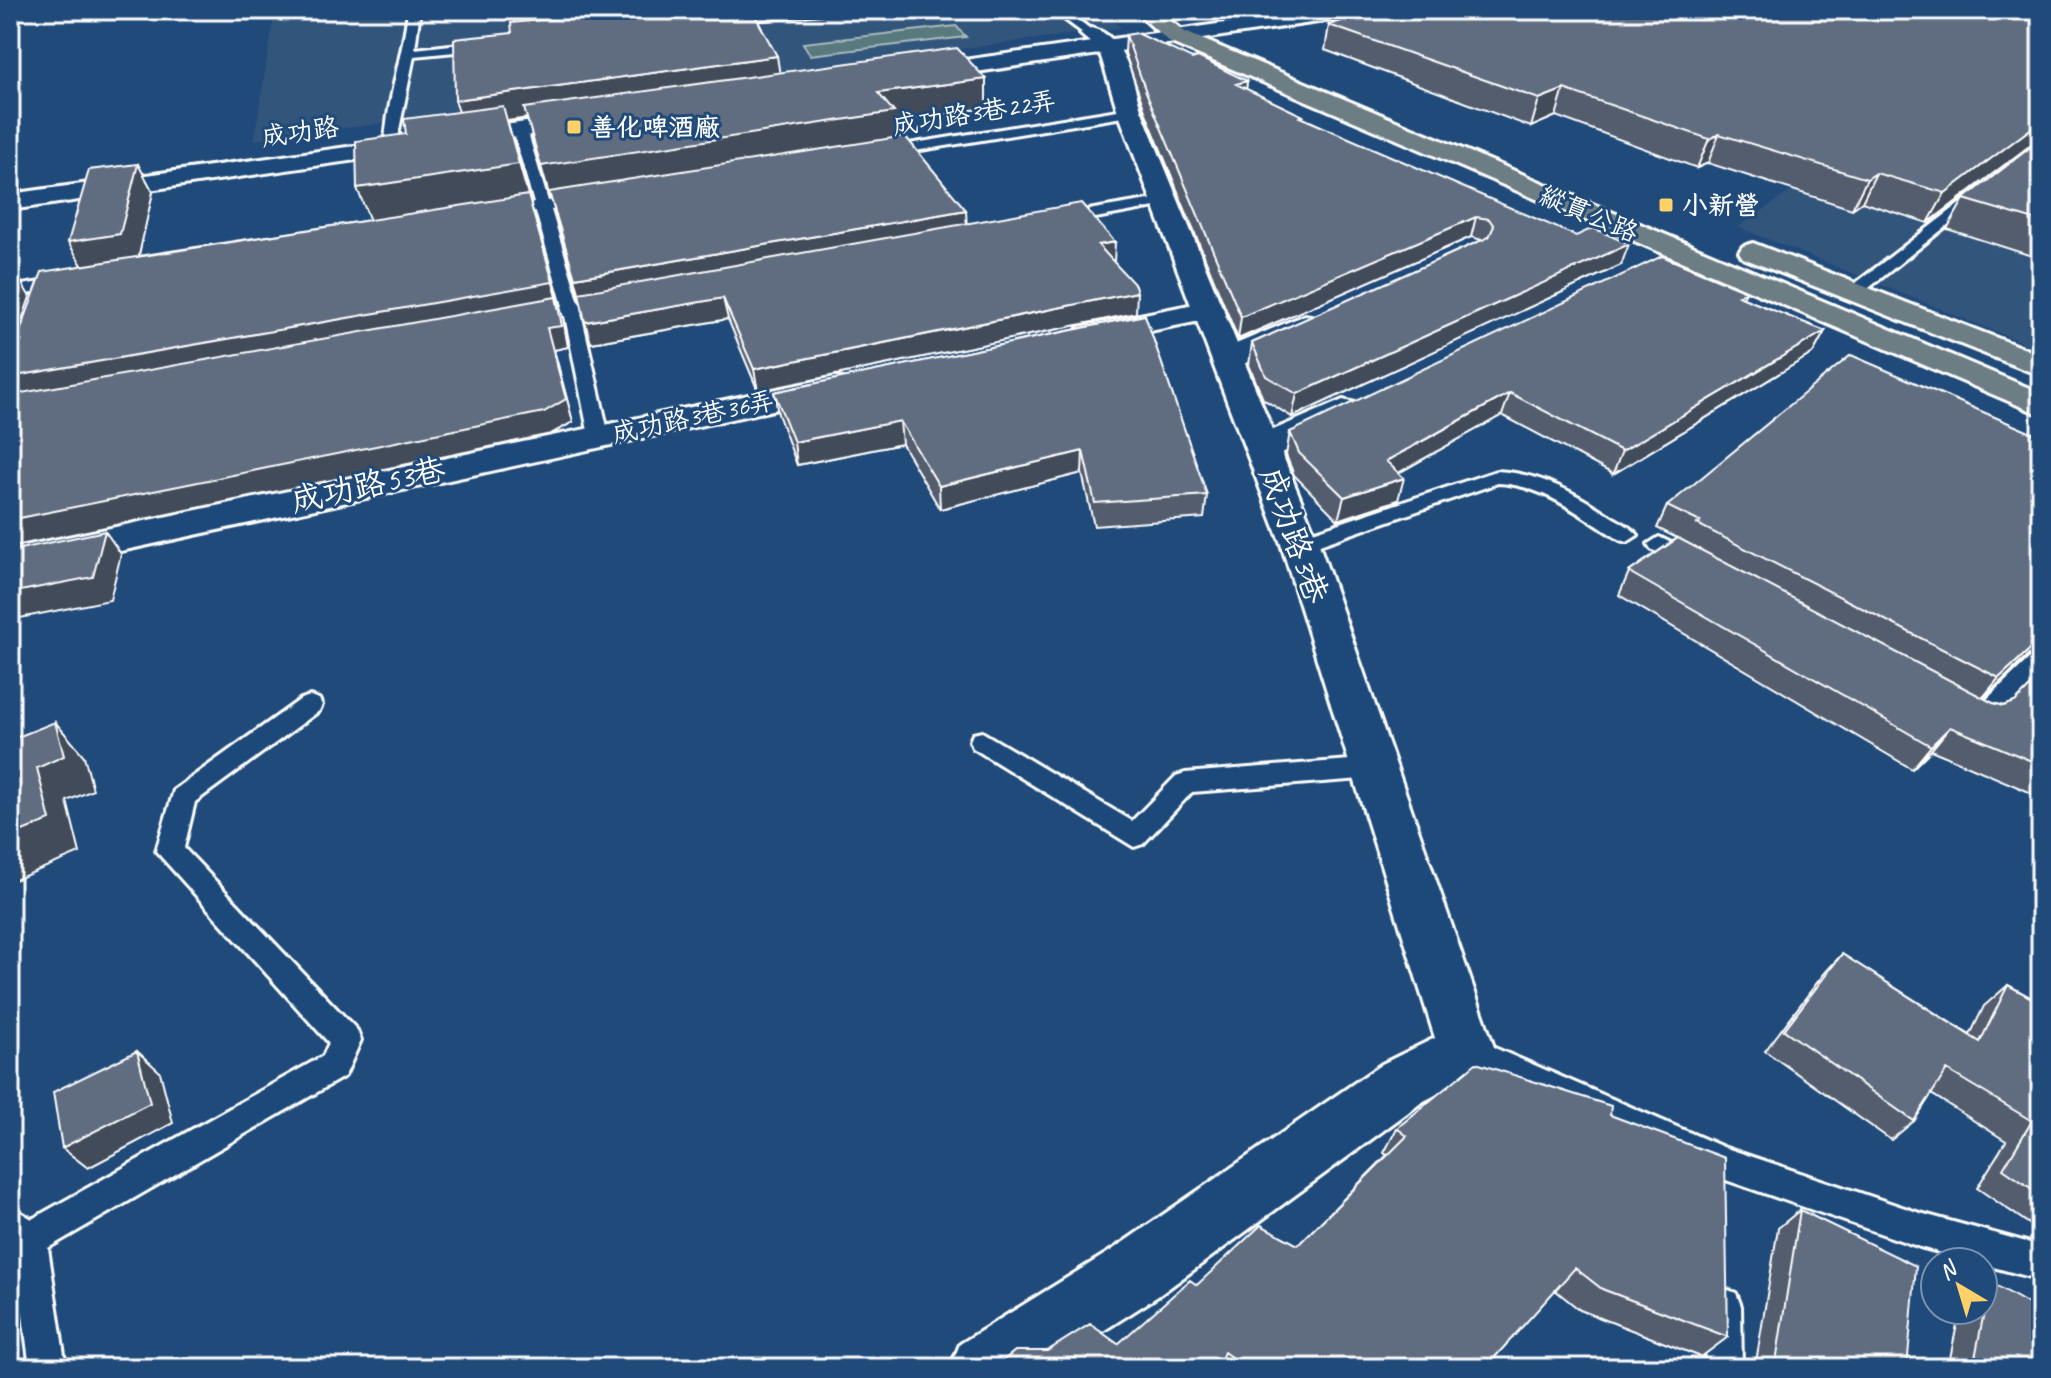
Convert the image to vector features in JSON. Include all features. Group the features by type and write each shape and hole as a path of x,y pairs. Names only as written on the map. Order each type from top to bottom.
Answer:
{"main road":[{"name":"縱貫公路","path":"1176,22 1649,210"},
{"name":"縱貫公路","path":"1176,22 1663,258 2041,405"},
{"path":"1723,239 2041,366"}],"street":[{"path":"891,69 1100,40 1176,22 1262,10"},
{"path":"1176,22 1359,10"},
{"name":"成功路3巷","path":"1100,40 1300,544 1467,1050"},
{"name":"成功路","path":"10,182 392,139 520,130 611,108 392,139 10,202"},
{"path":"1053,342 1209,310"},
{"path":"1228,359 1328,314"},
{"name":"成功路3巷36弄","path":"599,436 865,381"},
{"path":"1263,448 1377,394"},
{"name":"成功路53巷","path":"10,562 599,436"},
{"path":"984,1368 1135,1273 1402,1083 1467,1050"}],"lane":[{"path":"392,139 414,10"},
{"path":"710,22 821,10"},
{"path":"1058,10 1100,40"},
{"path":"409,53 504,43"},
{"name":"成功路3巷22弄","path":"866,155 1130,112"},
{"path":"520,130 572,309 599,436"},
{"path":"1854,292 1991,184"},
{"path":"478,217 602,197"},
{"path":"1042,223 1166,201"},
{"path":"10,292 76,282"},
{"path":"40,309 45,287"},
{"path":"509,320 631,298"},
{"path":"1300,544 1496,477 1516,476 1536,482 1627,535"},
{"path":"1659,544 1713,573"},
{"path":"1957,702 1984,717 2041,661"},
{"path":"48,1368 20,1231 334,1066 346,1040 170,851 183,797 310,705"},
{"path":"982,741 1134,836 1185,783 1375,768"},
{"path":"1467,1050 1720,1178 2041,1263"},
{"path":"1722,1273 1724,1368"}],"shaded area":[{"path":"275,10 1102,10 1121,28 254,140"},
{"path":"2041,21 2041,350 1738,227"}],"green space":[{"path":"956,26 966,37 810,55 803,43"}],"building":[{"path":"637,10 752,10 777,56 455,100 454,39 512,33 511,23"},
{"path":"1375,10 2041,10 2041,121 1945,193 1876,173 1867,179 1719,134 1709,139 1564,89 1539,99 1329,25"},
{"path":"1137,33 1247,81 1236,84 1303,116 1300,117 1576,236 1593,228 1629,244 1297,394 1266,376 1252,343 1489,237 1494,226 1489,219 1476,217 1241,317 1146,92 1126,35"},
{"path":"957,48 986,79 878,93 894,112 541,166 524,108"},
{"path":"503,106 519,164 357,188 356,141 406,134 404,119"},
{"path":"905,136 966,210 575,278 549,192"},
{"path":"2041,139 2041,222 1964,199"},
{"path":"138,164 120,234 68,242 89,170"},
{"path":"528,195 553,282 10,377 21,342 15,345 42,272"},
{"path":"1081,203 1115,242 1098,245 1135,285 1137,292 754,369 723,298 585,322 579,293"},
{"path":"1662,256 1746,291 1738,296 1825,331 1622,451 1510,393 1386,461 1404,478 1344,497 1299,453 1290,432"},
{"path":"21,282 10,313 10,284"},
{"path":"556,297 562,326 547,328 566,399 544,412 10,520 10,395"},
{"path":"1145,315 1207,495 1095,503 1083,451 939,486 900,421 794,442 774,392"},
{"path":"1851,355 2041,437 2041,639 1999,678 1667,506"},
{"path":"105,531 93,577 10,593 10,551"},
{"path":"1678,538 1993,703 2004,706 2015,702 2041,676 2041,765 1950,727 1931,746 1629,572"},
{"path":"55,722 64,756 37,768 50,820 10,836 10,740"},
{"path":"1842,954 1980,1042 2008,985 2041,1003 2041,1195 2003,1169 2032,1121 1947,1070 1914,1121 1784,1030"},
{"path":"137,1051 150,1103 62,1148 53,1092"},
{"path":"1476,1063 1611,1106 1610,1115 1725,1158 1728,1337 1602,1289 1575,1268 1494,1358 1511,1368 1246,1368 1224,1352 1218,1368 994,1368 1015,1351 1047,1351 1090,1324 1118,1344 1190,1280 1197,1285 1261,1225 1298,1245 1407,1136 1397,1128"},
{"path":"1800,1210 1916,1266 1907,1368 1775,1368"},
{"path":"1999,1287 2041,1311 2041,1368 1973,1368 1981,1326 1999,1326"}],"place":[{"name":"善化啤酒廠","path":"574,127"},
{"name":"小新營","path":"1666,205"}]}
